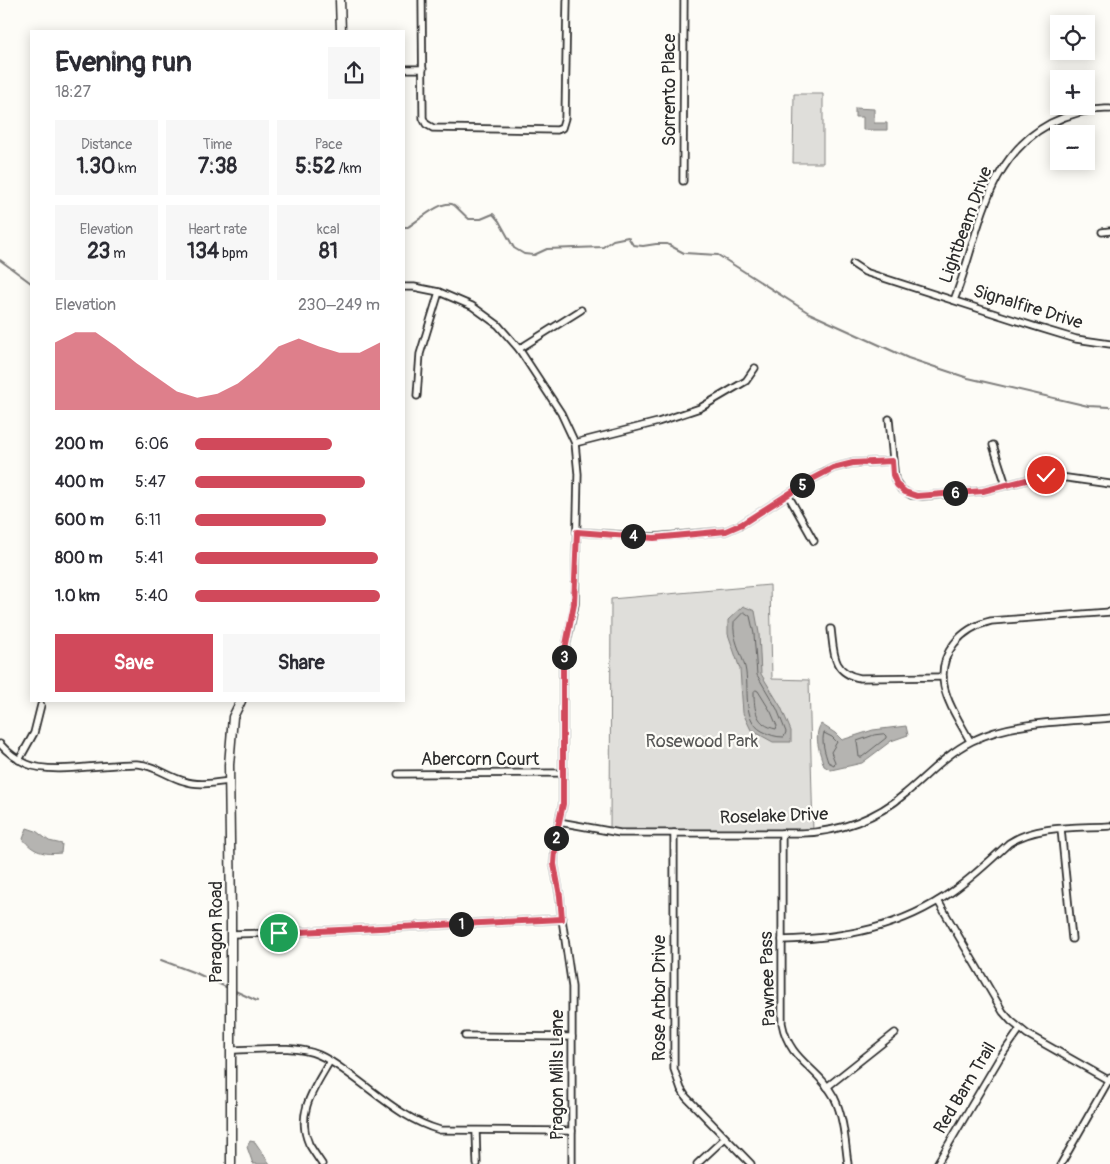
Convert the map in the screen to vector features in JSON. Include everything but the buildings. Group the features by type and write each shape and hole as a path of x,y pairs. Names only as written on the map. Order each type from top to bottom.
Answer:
{"street":[{"path":"340,0 341,30"},
{"path":"422,0 423,118 426,124 433,128 557,130 562,128 565,118 567,0"},
{"name":"Sorrento Place","path":"683,181 684,0"},
{"path":"405,69 423,69"},
{"name":"Lightbeam Drive","path":"954,300 989,193 1006,161 1034,133 1055,121 1082,112 1110,109"},
{"path":"1102,232 1110,231"},
{"name":"Signalfire Drive","path":"853,264 865,272 1076,339 1110,344"},
{"name":"Pragon Mills Lane","path":"405,287 440,292 472,306 498,325 519,349 561,414 574,443 578,474 574,604 563,660 563,804 556,835 554,864 572,987 572,1164"},
{"path":"417,396 420,354 440,292"},
{"path":"519,349 581,310"},
{"path":"574,443 658,422 700,408 746,381 755,368"},
{"path":"889,419 893,475 897,485 911,495 922,496 983,491 1046,475 1110,484"},
{"path":"993,445 1006,486"},
{"path":"577,532 654,538 719,532 742,524 833,468 853,463 892,461"},
{"path":"788,495 814,541"},
{"path":"970,741 948,696 943,677 946,660 953,645 964,633 983,623 1110,612"},
{"path":"832,629 836,661 843,671 848,674 860,678 943,677"},
{"name":"Paragon Road","path":"231,1164 232,934 229,781 230,738 233,717 240,702"},
{"path":"19,760 34,734 41,705"},
{"name":"Roselake Drive","path":"559,822 620,833 782,833 824,831 870,817 896,802 941,761 970,741 1019,726 1110,718"},
{"path":"0,744 12,756 29,766 53,768 138,764 153,767 184,782 202,784 229,781"},
{"name":"Abercorn Court","path":"398,774 563,773"},
{"path":"782,940 833,937 869,930 906,917 938,901 972,876 1018,837 1034,832 1110,826"},
{"path":"1061,830 1072,939"},
{"name":"Rose Arbor Drive","path":"674,833 674,1070 680,1088 686,1097 751,1164"},
{"name":"Pawnee Pass","path":"782,833 784,1031 794,1053 828,1087 839,1108 848,1164"},
{"path":"938,901 1003,1012 1020,1029 1110,1080 1061,1164"},
{"path":"232,934 562,919"},
{"name":"Red Barn Trail","path":"937,1164 999,1059 1020,1029"},
{"path":"828,1087 895,1033"},
{"path":"465,1036 572,1037"},
{"path":"231,1050 304,1051 330,1061 406,1116 422,1125 440,1130 572,1130"},
{"path":"322,1164 309,1144 304,1120 311,1092 330,1061"},
{"path":"476,1131 476,1164"},
{"path":"698,1164 725,1138"}],"green space":[{"path":"794,94 823,94 823,163 793,163"},
{"name":"Rosewood Park","path":"770,585 772,679 809,680 813,833 610,831 611,599"}],"water":[{"path":"855,108 874,109 874,123 887,123 887,130 863,130 863,117 855,117"},
{"path":"743,606 755,611 759,633 761,674 781,707 791,731 791,742 773,742 751,730 743,713 740,669 728,634 728,620"},
{"path":"821,724 842,740 873,730 906,726 908,735 891,741 862,763 831,770 824,766 819,750 817,739"},
{"path":"27,828 36,831 49,841 62,844 61,853 44,853 35,850 23,839"},
{"path":"250,1141 255,1142 270,1164 253,1164 247,1147"}],"waterway":[{"path":"405,227 408,227 437,207 449,204 454,205 469,219 481,219 493,214 514,248 524,254 534,255 547,249 603,247 613,240 628,237 633,245 667,244 684,253 718,255 809,313 908,358 968,378 1088,406 1110,407"},
{"path":"0,260 30,282"},
{"path":"161,960 228,988"},
{"path":"233,990 257,1001"}],"route":[{"path":"279,933 562,919 554,864 556,835 563,804 563,660 574,604 577,532 654,538 726,531 742,524 822,473 853,463 892,461 893,475 897,485 905,492 917,496 983,491 1046,475"}]}
